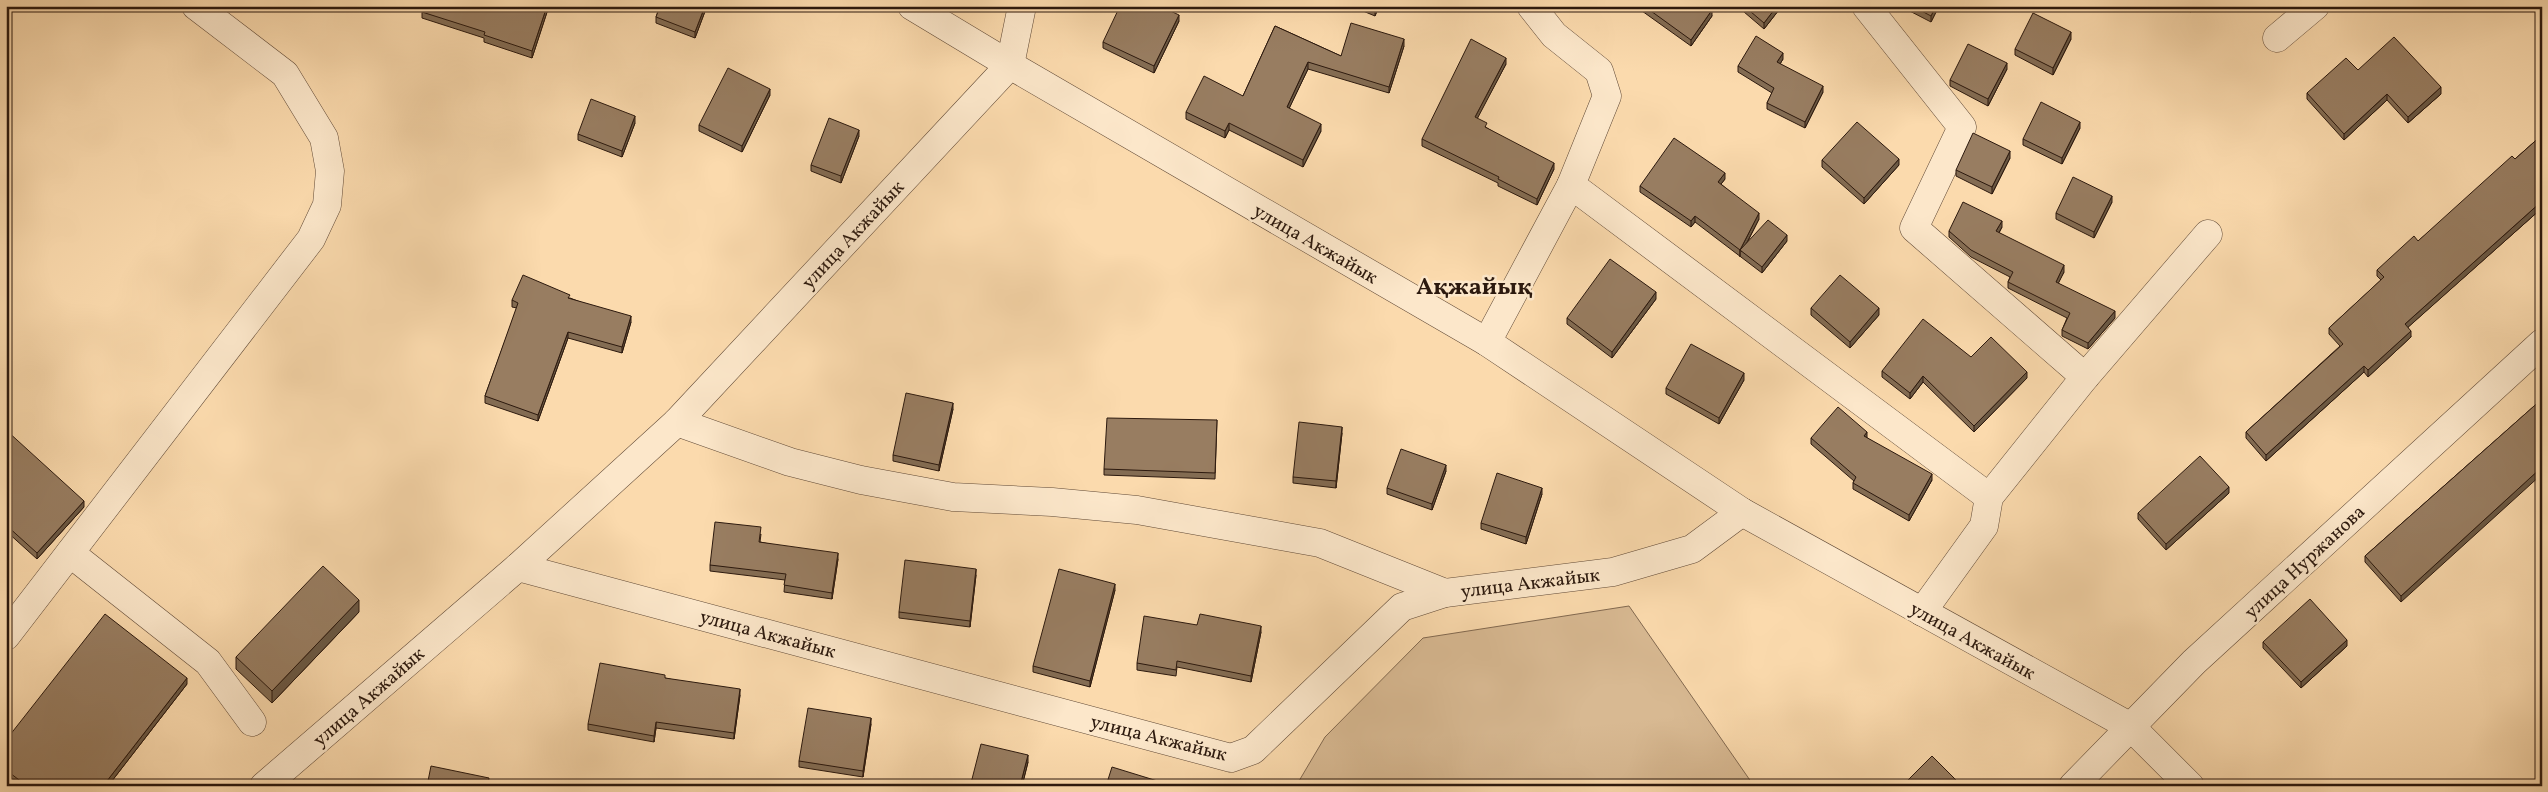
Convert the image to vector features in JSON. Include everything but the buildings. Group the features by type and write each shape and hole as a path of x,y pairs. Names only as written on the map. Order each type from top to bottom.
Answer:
{"street":[{"path":"6,636 311,239 327,205 330,172 324,138 300,98 284,74 196,6"},
{"name":"улица Акжайык","path":"912,6 1487,342 1742,512 2131,727 2190,786"},
{"path":"1010,65 1022,6"},
{"path":"1487,342 1571,185 1607,96 1599,71 1554,35 1531,6"},
{"path":"1866,6 1962,127 1914,228 2085,377"},
{"path":"2277,38 2315,6"},
{"name":"улица Акжайык","path":"264,786 518,567 677,422 1010,65"},
{"path":"1571,185 1989,497"},
{"path":"1922,612 1984,526 1989,497 2085,377 2208,234"},
{"name":"улица Нуржанова","path":"2073,786 2194,662 2542,343"},
{"path":"677,422 790,462 861,480 953,498 1052,502 1137,510 1320,543 1445,593"},
{"name":"улица Акжайык","path":"518,567 1231,758 1253,750 1402,607 1445,593 1613,572 1692,549 1742,512"},
{"path":"70,553 208,662 252,722"}],"shaded area":[{"path":"1629,606 1754,786 1296,786 1325,737 1423,638"}],"district":[{"name":"Ақжайық","path":"1474,286"}]}
